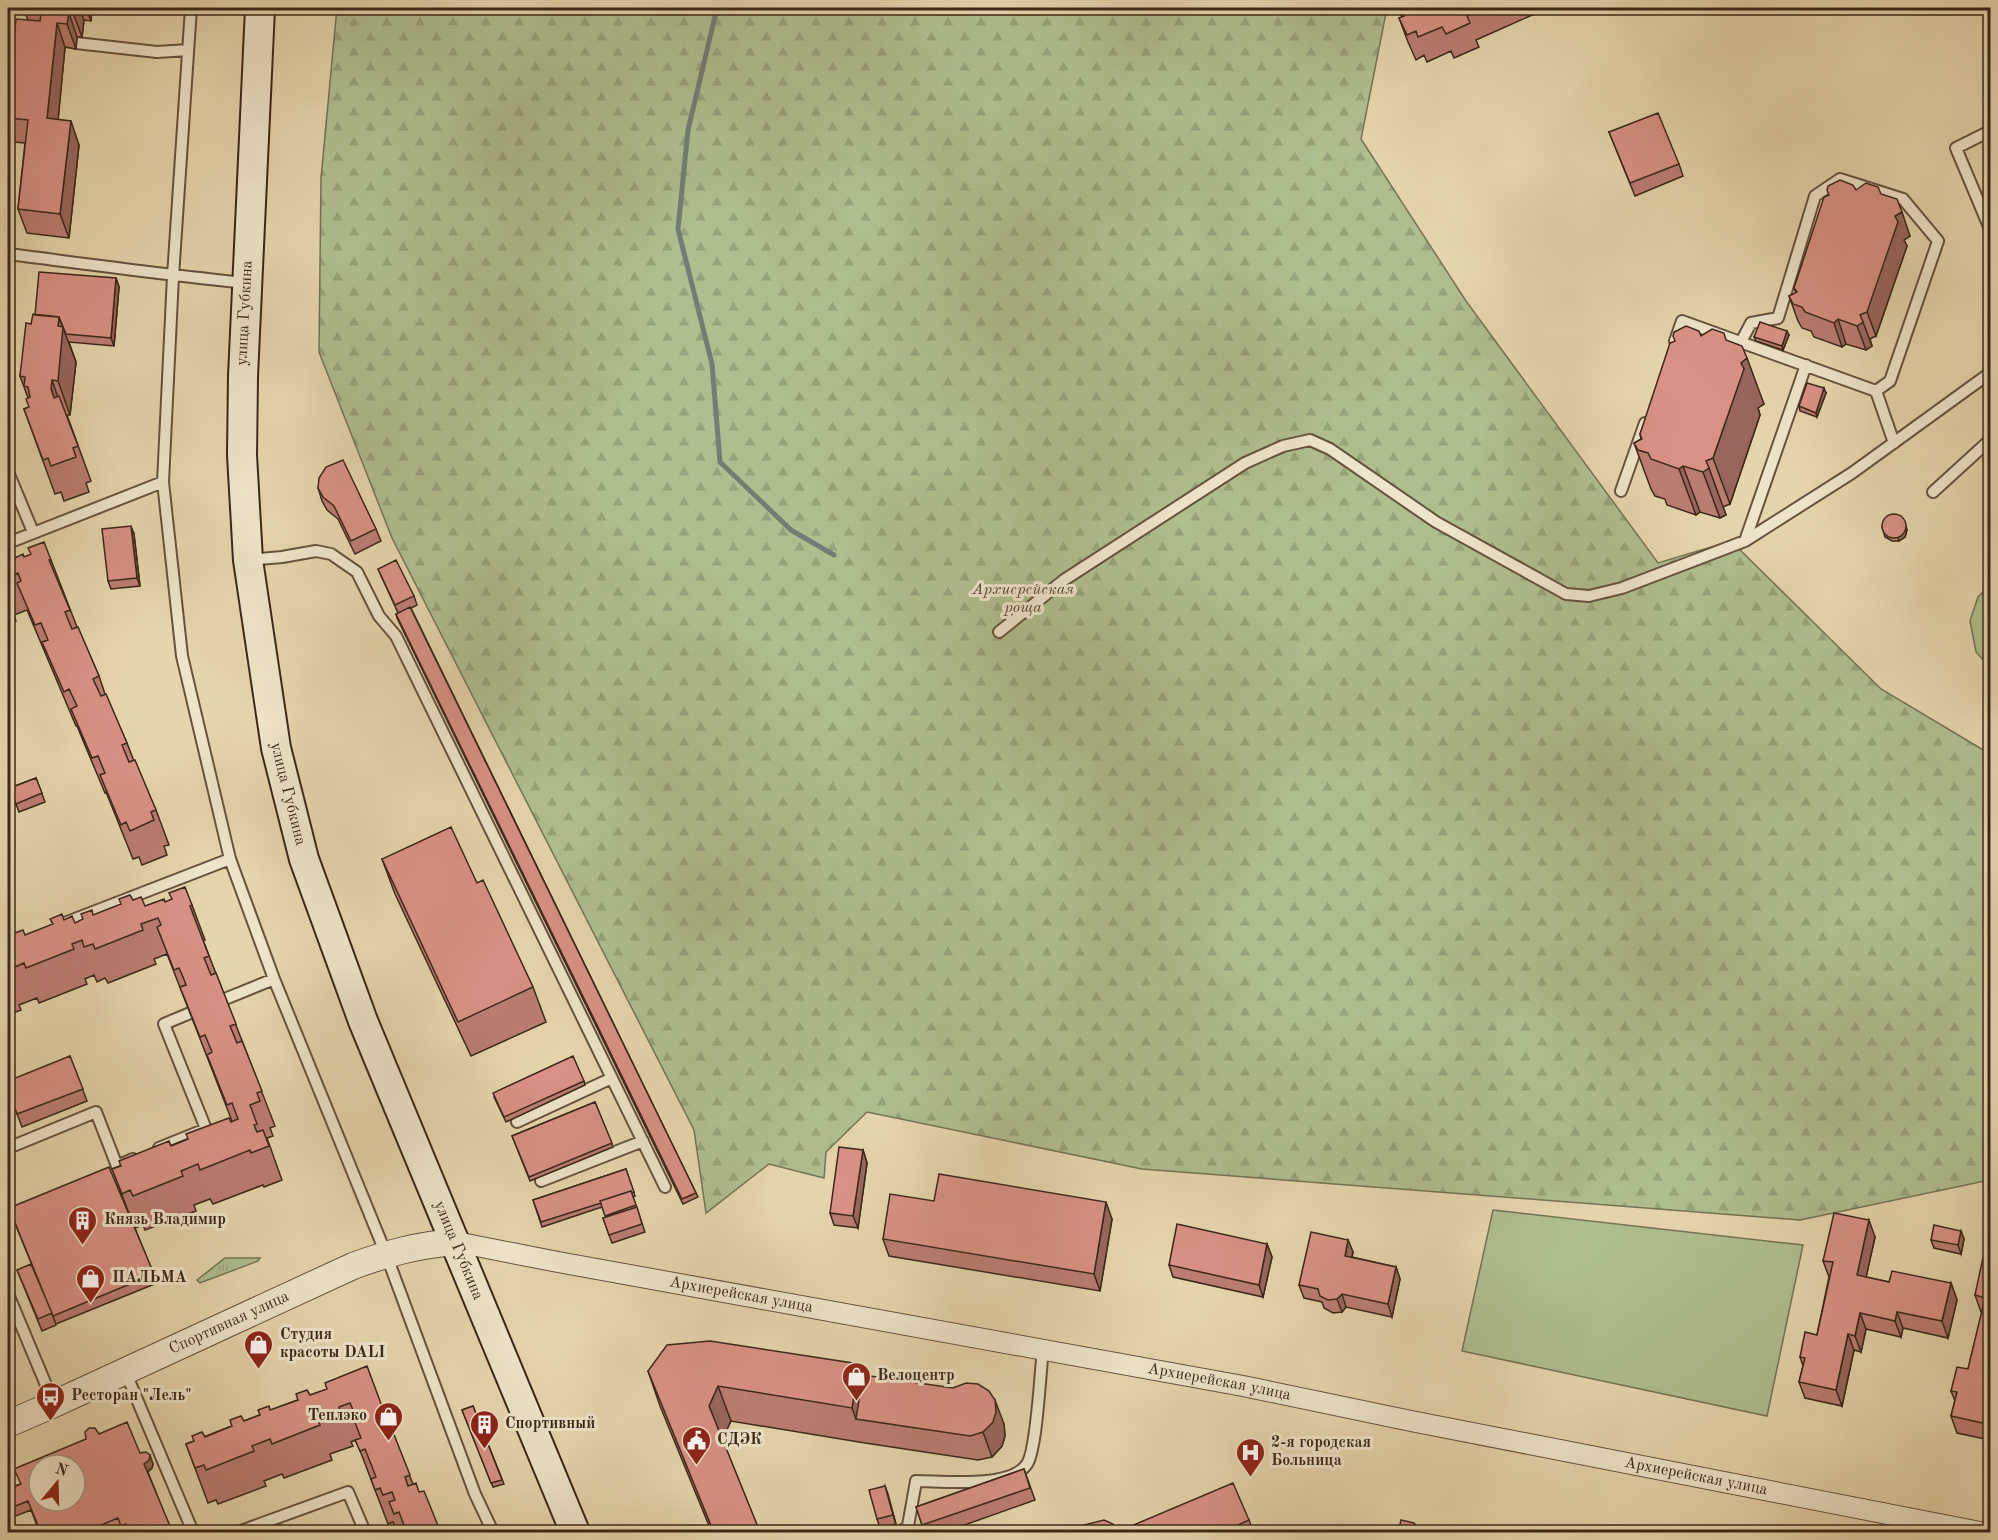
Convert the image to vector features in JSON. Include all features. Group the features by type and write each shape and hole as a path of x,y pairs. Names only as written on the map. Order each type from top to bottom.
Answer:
{"main road":[{"name":"улица Губкина","path":"260,8 243,376 242,455 248,560 276,748 304,859 363,1021 575,1533"}],"street":[{"name":"Спортивная улица","path":"8,1424 353,1266 386,1254 426,1244 456,1242"},
{"name":"Архиерейская улица","path":"456,1242 1270,1391 1411,1422 1980,1533"}],"lane":[{"path":"191,8 173,276 163,482 182,656 230,859 274,979 386,1254 471,1483 493,1533"},
{"path":"8,37 39,39"},
{"path":"76,43 157,52 188,50"},
{"path":"1990,131 1956,148 1990,229"},
{"path":"1741,342 1751,322 1778,318 1815,195 1840,179 1903,199 1938,242 1890,381 1876,392"},
{"path":"8,254 173,276 247,283"},
{"path":"1671,353 1682,321 1876,392 1894,443"},
{"path":"1745,541 1806,365"},
{"path":"999,632 1064,580 1245,463 1283,446 1310,440 1330,449 1436,522 1566,594 1589,596 1622,588 1745,541 1852,472 1990,373"},
{"path":"1621,492 1648,417"},
{"path":"1933,492 1990,440"},
{"path":"8,472 33,532"},
{"path":"8,543 163,482"},
{"path":"248,560 316,551 331,554 357,572 379,616 396,636 665,1187"},
{"path":"48,930 230,859"},
{"path":"220,1002 274,979"},
{"path":"8,1148 96,1112 117,1166 206,1129 164,1024 195,1011"},
{"path":"517,1122 612,1078"},
{"path":"541,1181 643,1141"},
{"path":"8,1294 54,1404"},
{"path":"900,1533 908,1526 916,1481 983,1482 1015,1475 1027,1464 1033,1447 1043,1350"},
{"path":"125,1371 193,1533"},
{"path":"238,1533 348,1492 365,1533"},
{"path":"8,1522 12,1533"}],"green space":[{"name":"Архиерейская роща","path":"337,8 1387,8 1361,139 1466,301 1658,563 1731,541 1881,689 1990,754 1990,1180 1800,1220 1142,1169 867,1112 826,1152 824,1178 769,1164 706,1213 694,1130 392,538 319,352 321,178"},
{"path":"1990,585 1990,667 1976,652 1970,621 1978,597"},
{"path":"1493,1210 1803,1245 1767,1416 1462,1351"},
{"path":"225,1258 260,1258 258,1261 200,1283 197,1280"}],"building":[{"path":"42,8 74,8 73,13 69,13 67,24 57,23 47,118 71,121 60,214 18,209 28,120 8,118 16,19 40,21"},
{"path":"1400,8 1485,8 1467,16 1470,23 1446,34 1442,27 1418,37 1416,31 1407,35 1399,18 1404,16"},
{"path":"1658,113 1679,164 1630,183 1609,132"},
{"path":"1840,180 1853,185 1856,190 1866,183 1878,187 1881,194 1897,199 1902,212 1895,216 1898,222 1867,312 1860,315 1863,322 1857,326 1838,319 1834,323 1805,312 1802,307 1793,304 1789,296 1797,292 1794,288 1824,197 1829,195 1828,186"},
{"path":"39,272 116,278 111,338 66,334 59,317 35,315"},
{"path":"33,314 59,317 58,326 63,327 58,381 52,380 51,389 54,398 59,396 78,446 73,448 76,457 51,466 48,458 43,460 24,409 29,407 26,399 30,397 28,387 24,386 25,377 20,376 26,323 31,324"},
{"path":"1760,322 1787,331 1782,346 1754,337"},
{"path":"1686,326 1699,331 1701,336 1712,329 1724,333 1726,340 1742,346 1747,358 1741,363 1744,369 1713,458 1706,461 1709,468 1703,472 1683,466 1679,469 1651,459 1648,453 1638,450 1634,443 1642,439 1640,434 1670,343 1675,341 1674,332"},
{"path":"1807,383 1824,388 1816,413 1799,406"},
{"path":"343,460 376,529 351,541 334,506 323,497 318,488 319,478 326,467"},
{"path":"1894,514 1902,518 1906,526 1902,534 1894,538 1886,534 1882,526 1886,518"},
{"path":"131,526 137,578 108,581 102,529"},
{"path":"44,542 70,610 65,612 72,629 78,627 99,676 93,679 101,696 106,694 127,743 122,745 129,762 135,760 156,810 151,812 154,820 130,831 126,822 121,825 100,775 105,773 98,756 92,758 71,709 77,706 69,689 64,692 42,642 48,640 41,623 35,625 17,583 21,581 18,573 8,578 8,561 23,554 24,557 31,554 28,548"},
{"path":"396,560 414,596 395,605 378,569"},
{"path":"410,607 696,1193 682,1199 396,614"},
{"path":"36,778 42,793 16,804 10,788"},
{"path":"451,827 477,883 483,880 533,987 458,1022 382,859"},
{"path":"185,887 209,956 204,958 211,975 216,973 236,1024 230,1026 237,1043 242,1041 262,1091 257,1093 260,1101 250,1105 257,1124 254,1125 257,1132 263,1130 269,1146 251,1153 250,1150 200,1170 198,1164 181,1171 183,1176 133,1196 130,1190 122,1194 112,1169 121,1166 119,1161 169,1141 171,1146 188,1139 186,1134 229,1118 231,1122 238,1119 232,1103 227,1105 207,1055 212,1052 205,1035 200,1037 180,987 186,985 179,968 174,970 157,927 161,925 158,918 141,924 143,930 95,949 93,944 84,947 82,940 72,944 74,949 26,968 24,963 8,970 8,942 14,939 12,934 23,930 25,935 53,924 50,919 62,914 64,920 72,916 75,923 83,919 81,914 92,910 93,915 121,904 119,899 130,895 133,900 141,897 145,906 164,899 165,902 172,899 169,893"},
{"path":"70,1056 83,1089 17,1114 8,1089 8,1081"},
{"path":"573,1056 584,1081 504,1117 493,1093"},
{"path":"595,1102 612,1143 529,1177 512,1136"},
{"path":"839,1147 863,1150 853,1216 830,1213"},
{"name":"Князь Владимир","path":"109,1167 154,1274 53,1316 9,1208"},
{"path":"626,1169 634,1192 600,1201 601,1203 541,1222 533,1200"},
{"path":"939,1174 1106,1202 1094,1274 883,1239 890,1194 934,1201"},
{"path":"631,1191 636,1205 605,1216 600,1201"},
{"path":"637,1207 642,1224 609,1235 603,1218"},
{"path":"1834,1213 1869,1220 1857,1275 1889,1282 1892,1271 1951,1283 1942,1321 1897,1312 1895,1321 1860,1313 1855,1336 1848,1334 1836,1390 1799,1382 1805,1358 1800,1357 1805,1332 1817,1335 1833,1262 1823,1261"},
{"path":"1177,1224 1267,1244 1259,1285 1169,1265"},
{"path":"1934,1225 1961,1231 1958,1245 1931,1240"},
{"path":"1311,1232 1348,1240 1345,1256 1396,1267 1388,1304 1342,1294 1337,1299 1328,1300 1320,1296 1318,1289 1299,1285"},
{"path":"1985,1248 1990,1249 1990,1408 1987,1424 1951,1416 1957,1392 1951,1391 1957,1367 1968,1369 1985,1298 1975,1295"},
{"path":"31,1264 52,1313 38,1319 17,1270"},
{"path":"710,1341 859,1364 852,1408 718,1386 709,1406 759,1533 714,1533 648,1371 667,1345"},
{"path":"367,1366 383,1409 378,1411 385,1429 391,1427 410,1475 405,1477 408,1486 416,1483 419,1492 424,1491 441,1533 407,1533 399,1512 394,1514 389,1502 395,1500 392,1492 383,1495 380,1488 375,1490 371,1479 376,1477 365,1449 360,1451 355,1440 361,1438 354,1420 357,1419 350,1403 339,1407 340,1411 318,1420 320,1425 272,1444 270,1439 252,1446 254,1451 206,1470 204,1465 195,1468 186,1444 194,1441 192,1436 202,1432 205,1437 232,1426 230,1420 241,1416 244,1421 260,1415 258,1410 269,1406 270,1410 298,1400 296,1394 307,1390 310,1395 327,1389 325,1383"},
{"path":"863,1375 953,1388 966,1383 978,1384 989,1391 995,1400 996,1412 993,1422 983,1432 970,1436 856,1419"},
{"name":"Спортивный","path":"473,1406 502,1480 491,1483 462,1410"},
{"path":"127,1422 140,1453 146,1452 150,1455 149,1460 144,1464 170,1526 153,1533 130,1533 126,1524 121,1526 118,1518 94,1528 95,1533 41,1533 33,1513 87,1513 87,1453 52,1453 86,1439 85,1432 89,1428 95,1428 99,1434"},
{"path":"27,1464 27,1501 8,1509 8,1489 21,1484 14,1469"},
{"path":"1024,1469 1030,1488 922,1525 916,1507"},
{"path":"1233,1483 1249,1520 1220,1533 1083,1533 1080,1526 1104,1520 1113,1524 1117,1532"},
{"path":"885,1486 893,1515 877,1519 869,1490"},
{"path":"118,1518 121,1526 126,1524 130,1533 96,1533 94,1528"},
{"path":"1401,1520 1414,1523 1417,1527 1428,1530 1428,1533 1394,1533 1395,1528 1399,1529"}],"waterway":[{"path":"717,8 688,130 678,229 712,364 720,462 791,530 834,555"}],"place":[{"name":"Князь Владимир","path":"83,1246"},
{"name":"ПАЛЬМА","path":"91,1304"},
{"name":"Студия красоты DALI","path":"259,1370"},
{"name":"Велоцентр","path":"856,1402"},
{"name":"Ресторан \"Лель\"","path":"50,1422"},
{"name":"Теплэко","path":"388,1442"},
{"name":"Спортивный","path":"484,1450"},
{"name":"СДЭК","path":"696,1466"},
{"name":"2-я городская Больница","path":"1250,1478"}]}
